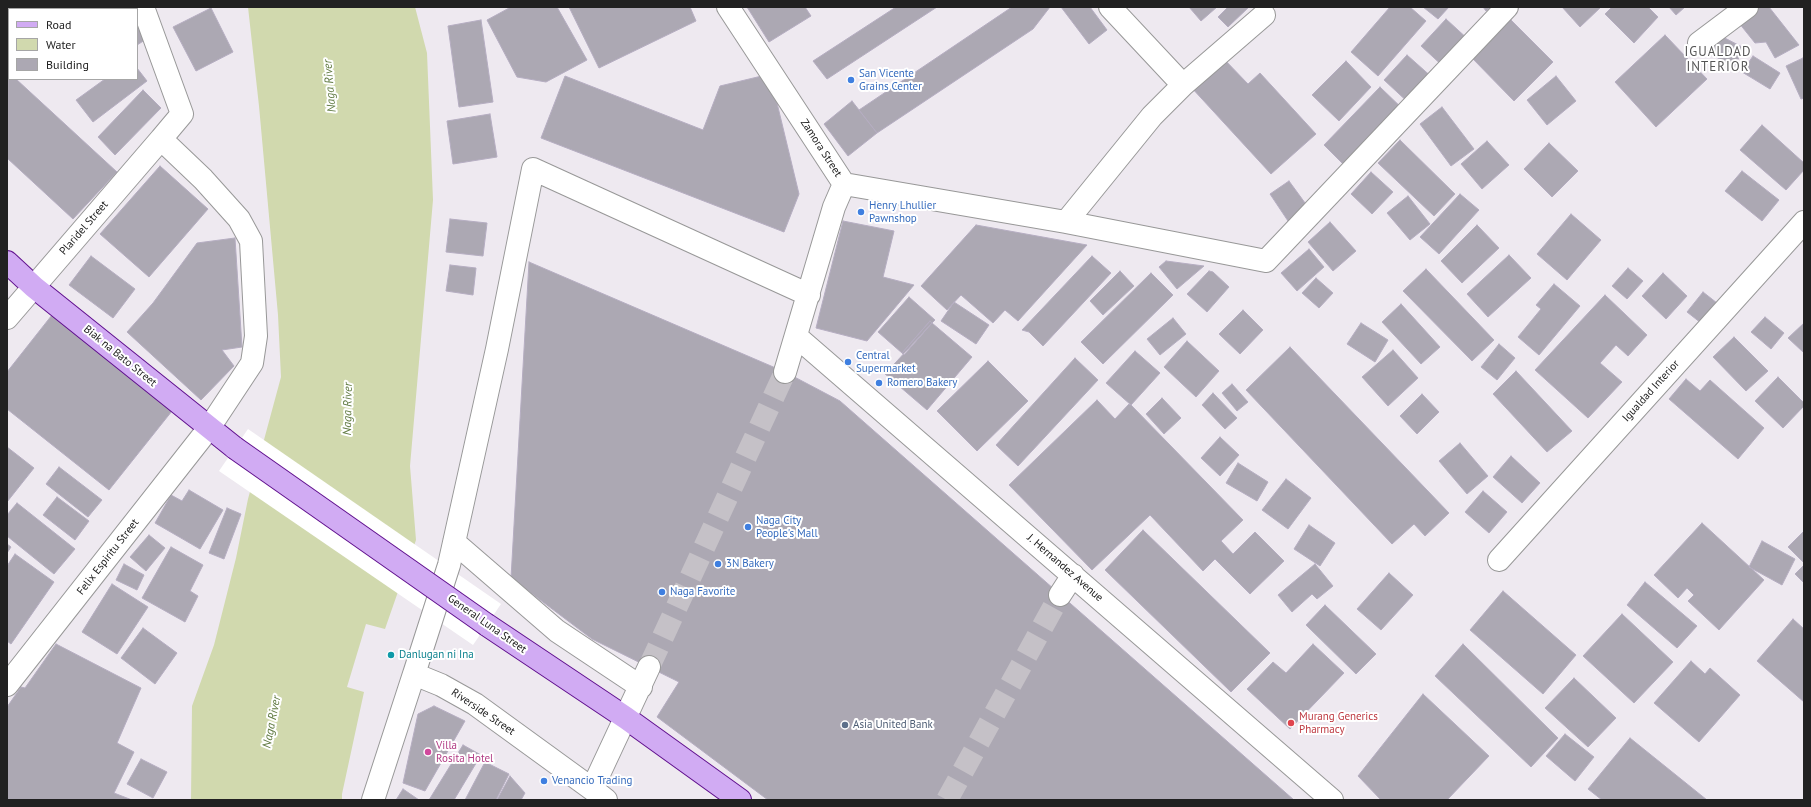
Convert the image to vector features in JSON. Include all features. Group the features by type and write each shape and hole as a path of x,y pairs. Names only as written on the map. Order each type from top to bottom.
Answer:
{"main road":[{"name":"Biak na Bato Street","path":"7,262 34,287 235,448"},
{"name":"General Luna Street","path":"235,448 487,624 626,718 740,800"}],"street":[{"name":"Plaridel Street","path":"7,318 182,114 143,7"},
{"name":"Zamora Street","path":"728,7 844,184 834,207 797,337 785,372"},
{"path":"1110,7 1183,85"},
{"path":"844,184 1066,222 1266,261 1507,7"},
{"path":"1699,43 1747,7"},
{"path":"1066,222 1152,116 1183,85 1264,15"},
{"name":"Felix Espiritu Street","path":"7,685 209,428 252,363 256,336 252,241 239,219 203,179 161,139"},
{"path":"373,800 449,565 497,349 533,169 809,295"},
{"name":"Igualdad Interior","path":"1499,560 1804,222"},
{"name":"J. Hernandez Avenue","path":"797,337 1332,800"},
{"path":"454,542 556,631 641,687"},
{"path":"1060,595 1073,575"},
{"path":"626,718 649,667"},
{"name":"Riverside Street","path":"414,674 441,685 475,704 599,795 626,718"}],"water":[{"name":"Naga River","path":"248,7 415,7 427,53 433,200 410,466 416,540 385,629 366,624 347,687 364,692 342,800 191,800 192,706 214,645 236,558 248,499 281,377 278,315 259,106"}],"pier":[{"path":"248,429 501,604 473,645 219,471"}],"building":[{"path":"54,7 128,8 54,8"},
{"path":"511,7 557,7 587,60 546,82 517,77 487,20"},
{"path":"569,7 690,7 696,21 599,68"},
{"path":"747,7 805,7 811,16 769,42"},
{"path":"896,7 937,7 827,79 813,61"},
{"path":"1012,7 1050,7 1033,29 877,133 859,110"},
{"path":"1061,7 1090,7 1107,30 1089,44"},
{"path":"1189,7 1217,7 1201,21"},
{"path":"1228,7 1249,7 1228,27 1218,17"},
{"path":"1390,7 1410,7 1426,21 1378,76 1351,52"},
{"path":"1423,7 1449,7 1438,19"},
{"path":"1483,7 1491,7 1486,11"},
{"path":"1562,7 1601,7 1580,27"},
{"path":"1612,7 1648,7 1658,17 1634,43 1605,14"},
{"path":"1669,7 1685,7 1676,15"},
{"path":"1760,7 1769,7 1799,45 1775,58 1766,42 1755,43 1739,23"},
{"path":"211,8 233,52 196,71 173,27"},
{"path":"1446,19 1470,41 1445,68 1421,46"},
{"path":"481,20 493,102 459,107 448,26"},
{"path":"1511,20 1553,62 1514,101 1472,58"},
{"path":"138,28 145,40 138,44"},
{"path":"1665,35 1707,79 1656,127 1615,82"},
{"path":"1719,35 1744,48 1734,67 1709,53"},
{"path":"1407,55 1434,79 1411,105 1384,80"},
{"path":"1753,56 1780,73 1770,89 1742,72"},
{"path":"1222,57 1248,84 1260,73 1316,134 1271,174 1190,86"},
{"path":"1803,58 1804,98 1801,99 1786,66"},
{"path":"1346,61 1371,87 1339,121 1312,95"},
{"path":"138,69 147,81 93,122 76,100 104,80 138,80"},
{"path":"7,71 8,80 17,80 117,172 73,219 7,158"},
{"path":"770,74 799,194 784,232 541,138 565,76 703,130 720,86"},
{"path":"1556,76 1576,101 1547,125 1527,100"},
{"path":"1380,87 1406,112 1349,170 1324,145"},
{"path":"143,90 161,108 115,155 98,137"},
{"path":"852,101 877,133 848,156 824,124"},
{"path":"1442,107 1474,149 1451,166 1420,124"},
{"path":"490,114 497,157 453,164 447,121"},
{"path":"1762,125 1804,163 1804,170 1786,190 1740,150"},
{"path":"1400,140 1455,194 1434,216 1378,163"},
{"path":"1487,141 1509,165 1482,189 1461,164"},
{"path":"1549,143 1578,171 1552,197 1524,169"},
{"path":"160,166 208,209 149,277 100,234"},
{"path":"1742,171 1779,200 1762,221 1725,191"},
{"path":"1371,172 1393,192 1372,214 1351,194"},
{"path":"1289,181 1308,207 1288,221 1270,194"},
{"path":"1460,194 1479,210 1439,254 1420,237"},
{"path":"1408,196 1430,224 1410,240 1387,213"},
{"path":"1571,214 1601,240 1567,280 1537,254"},
{"path":"450,219 487,223 483,256 446,252"},
{"path":"843,221 894,231 883,277 914,285 867,341 816,328"},
{"path":"1330,222 1356,251 1333,271 1308,242"},
{"path":"976,225 1087,245 1018,321 1005,310 993,323 961,295 947,310 921,286"},
{"path":"1477,225 1499,248 1462,283 1441,261"},
{"path":"235,238 242,347 222,350 234,366 201,400 127,332 153,303 197,243"},
{"path":"1309,249 1324,267 1297,291 1281,273"},
{"path":"1509,255 1531,278 1488,317 1467,294"},
{"path":"91,256 135,289 113,318 69,285"},
{"path":"1092,256 1111,273 1043,346 1029,332 1022,330"},
{"path":"1166,261 1204,266 1177,289 1159,267"},
{"name":"Naga City People's Mall","path":"529,262 785,372 840,401 1294,800 768,800 657,717 679,682 592,639 511,578"},
{"path":"450,265 476,268 473,295 446,291"},
{"path":"1628,268 1643,281 1627,299 1612,286"},
{"path":"1426,269 1494,340 1472,361 1403,291"},
{"path":"1120,271 1134,286 1103,315 1090,301"},
{"path":"1209,271 1213,272 1229,287 1207,312 1187,294"},
{"path":"1151,273 1173,295 1103,364 1081,342"},
{"path":"1663,273 1687,296 1666,319 1642,296"},
{"path":"1316,278 1333,293 1319,308 1302,293"},
{"path":"1554,284 1580,306 1539,355 1518,337 1541,309 1536,305"},
{"path":"1703,292 1717,303 1701,323 1687,312"},
{"path":"1605,295 1647,335 1628,356 1616,345 1600,363 1622,382 1588,418 1535,370"},
{"path":"909,297 935,320 932,323 930,321 902,353 878,332"},
{"path":"954,302 989,325 976,344 941,321"},
{"path":"1401,304 1440,347 1421,364 1382,322"},
{"path":"1243,310 1263,330 1240,354 1219,334"},
{"path":"52,315 172,411 109,490 7,409 7,372"},
{"path":"1765,317 1784,333 1771,349 1751,332"},
{"path":"1173,318 1186,334 1160,355 1147,339"},
{"path":"930,321 932,323 904,355 902,353"},
{"path":"932,323 972,357 927,410 885,374"},
{"path":"1361,323 1388,340 1375,362 1347,344"},
{"path":"1804,323 1804,351 1803,352 1788,338"},
{"path":"1734,337 1768,371 1746,391 1713,357"},
{"path":"1187,341 1219,371 1196,397 1164,367"},
{"path":"1499,344 1515,358 1497,380 1481,367"},
{"path":"1290,347 1449,513 1425,536 1414,524 1392,544 1246,390"},
{"path":"1393,350 1418,378 1388,406 1362,377"},
{"path":"1135,351 1160,373 1131,405 1106,383"},
{"path":"1075,358 1098,380 1018,466 996,445"},
{"path":"988,361 1028,401 977,451 937,411"},
{"path":"1516,371 1572,431 1547,452 1493,394"},
{"path":"1778,377 1804,403 1804,406 1783,428 1755,401"},
{"path":"1686,379 1700,391 1710,380 1764,428 1738,459 1669,399"},
{"path":"1232,384 1248,402 1237,411 1222,393"},
{"path":"1213,393 1237,418 1225,429 1202,405"},
{"path":"1422,394 1439,412 1417,434 1400,416"},
{"path":"1162,398 1181,418 1164,434 1146,414"},
{"path":"1097,400 1115,419 1129,404 1131,405 1243,520 1221,541 1233,554 1255,532 1284,561 1250,594 1215,559 1203,571 1150,515 1092,570 1009,485"},
{"path":"1220,437 1239,455 1220,476 1201,458"},
{"path":"1460,443 1488,476 1467,494 1439,461"},
{"path":"7,447 34,468 7,502"},
{"path":"1511,456 1540,483 1522,503 1493,477"},
{"path":"1238,463 1268,482 1257,501 1226,483"},
{"path":"59,467 102,500 88,517 46,484"},
{"path":"1286,479 1311,498 1288,529 1262,510"},
{"path":"189,490 223,510 200,549 155,523 171,495 182,501"},
{"path":"1483,491 1507,512 1489,533 1465,512"},
{"path":"57,497 89,521 75,540 43,515"},
{"path":"17,503 75,549 54,574 7,536 7,515"},
{"path":"227,508 241,514 224,559 209,553"},
{"path":"1702,523 1764,580 1719,630 1688,601 1694,595 1687,588 1678,598 1654,575"},
{"path":"1309,525 1335,543 1320,566 1294,549"},
{"path":"1143,530 1270,653 1231,692 1105,570"},
{"path":"1804,531 1804,563 1788,547"},
{"path":"149,535 165,548 146,571 130,557"},
{"path":"1762,541 1795,559 1782,585 1749,567"},
{"path":"7,544 11,547 7,553"},
{"path":"171,547 203,565 190,591 198,596 185,622 142,598"},
{"path":"15,554 54,582 11,644 7,641 7,566"},
{"path":"124,564 144,575 137,590 116,580"},
{"path":"1315,564 1333,586 1317,599 1312,594 1292,612 1278,595"},
{"path":"1804,565 1804,583 1795,574"},
{"path":"1389,573 1413,595 1381,630 1357,609"},
{"path":"1645,582 1697,626 1677,648 1627,605"},
{"path":"112,584 148,607 117,654 82,632"},
{"path":"1503,591 1576,655 1543,694 1470,630"},
{"path":"1325,605 1376,654 1356,674 1306,625"},
{"path":"1622,614 1673,662 1634,703 1583,656"},
{"path":"1793,619 1804,629 1804,702 1757,661"},
{"path":"143,628 177,653 155,684 121,658"},
{"path":"56,644 141,688 117,743 134,752 114,793 132,800 7,800 7,707 21,687 25,688"},
{"path":"1313,644 1344,673 1290,729 1247,689 1273,662 1286,673"},
{"path":"1463,644 1558,738 1531,767 1435,676"},
{"path":"1691,661 1705,674 1710,668 1740,695 1699,742 1654,703"},
{"path":"1574,678 1616,718 1588,747 1545,708"},
{"path":"1423,694 1489,756 1447,800 1381,800 1358,776"},
{"name":"Villa Rosita Hotel","path":"434,706 465,721 425,791 403,783 418,714"},
{"path":"1565,734 1594,757 1575,781 1546,756"},
{"path":"1630,738 1707,800 1602,800 1588,789"},
{"path":"463,745 481,755 454,800 429,800"},
{"path":"141,759 167,772 153,798 127,784"},
{"path":"485,762 509,774 496,800 465,800"},
{"path":"510,776 525,793 521,800 497,800"},
{"path":"403,789 419,800 396,800"}],"tunnel":[{"path":"649,667 785,372"},
{"path":"947,800 1060,595"}],"place":[{"name":"San Vicente Grains Center","path":"851,80"},
{"name":"Henry Lhullier Pawnshop","path":"861,212"},
{"name":"Central Supermarket","path":"848,362"},
{"name":"Romero Bakery","path":"879,383"},
{"name":"Naga City People's Mall","path":"748,527"},
{"name":"3N Bakery","path":"718,564"},
{"name":"Naga Favorite","path":"662,592"},
{"name":"Danlugan ni Ina","path":"391,655"},
{"name":"Murang Generics Pharmacy","path":"1291,723"},
{"name":"Asia United Bank","path":"845,725"},
{"name":"Villa Rosita Hotel","path":"428,752"},
{"name":"Venancio Trading","path":"544,781"}],"district":[{"name":"IGUALDAD INTERIOR","path":"1718,60"}]}
